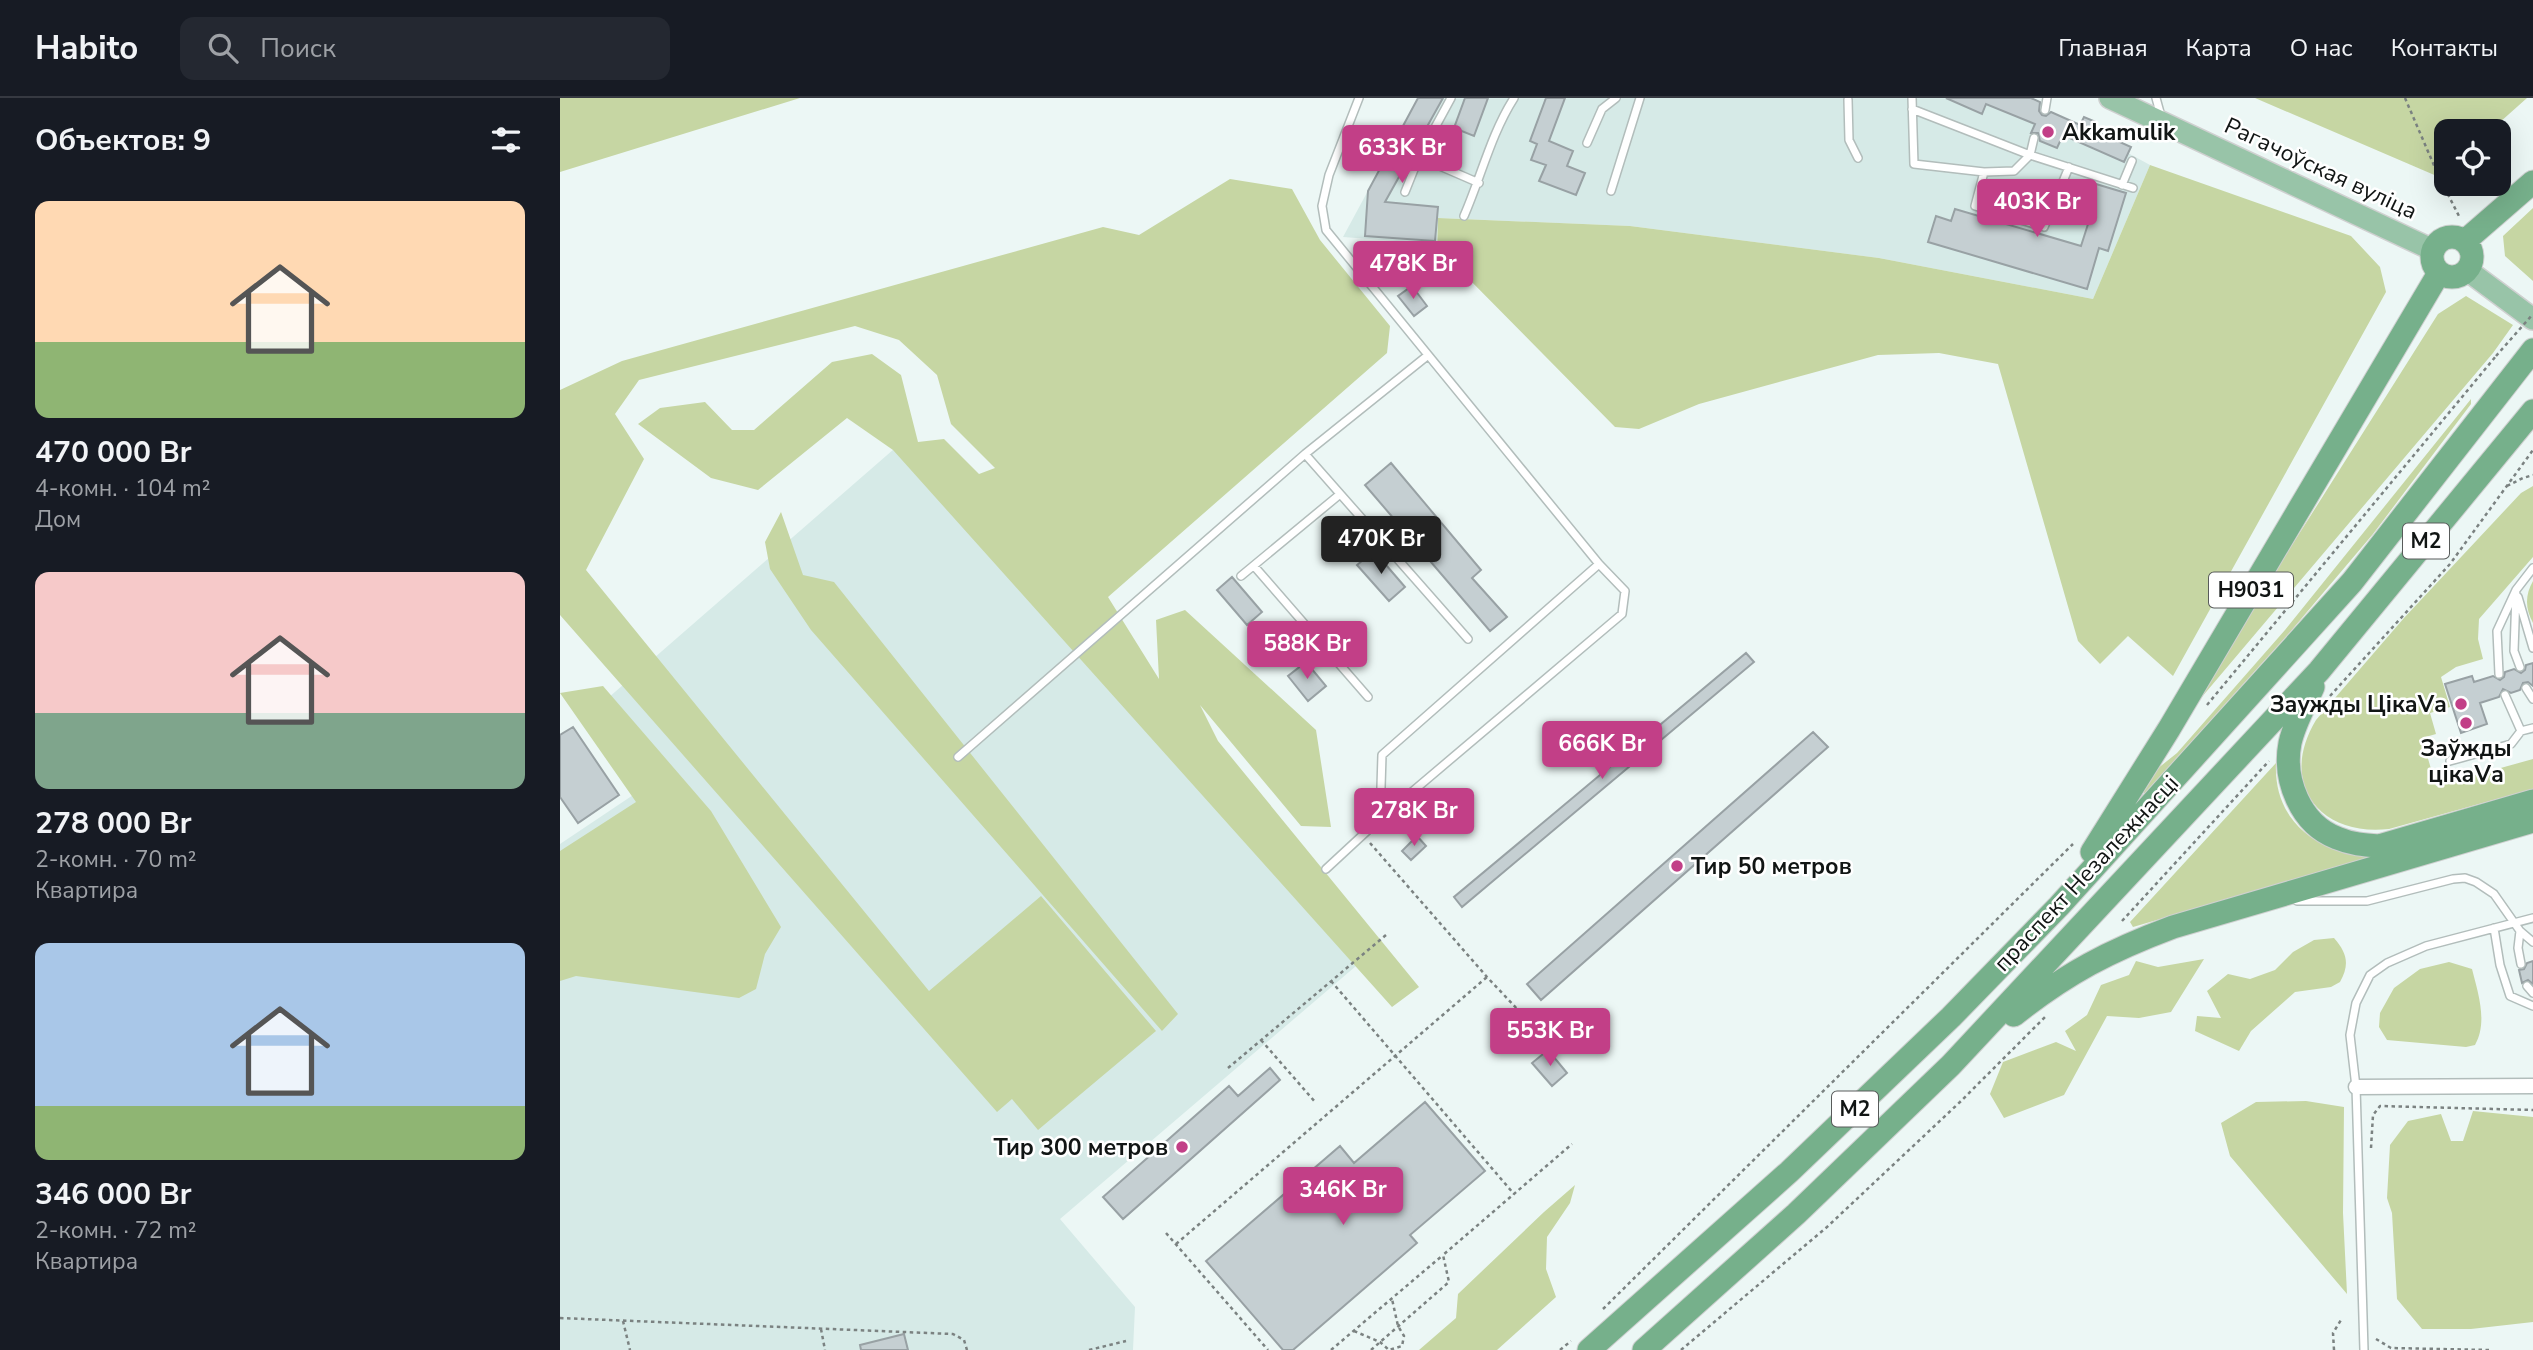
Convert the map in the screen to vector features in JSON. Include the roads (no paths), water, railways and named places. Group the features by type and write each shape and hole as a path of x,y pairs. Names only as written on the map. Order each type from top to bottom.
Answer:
{"highway":[{"path":"2463,229 2472,252 2467,270 2457,276 2440,273 2432,262 2433,250 2440,240 2453,236 2463,229 2533,182"},
{"name":"Н9031","path":"2059,906 2169,729 2440,273"},
{"name":"праспект Незалежнасці","path":"1581,1345 1798,1163 1951,1017 2059,906 2352,582 2533,350"},
{"name":"праспект Незалежнасці","path":"1644,1350 1776,1232 1951,1065 2319,671 2533,411"},
{"path":"2319,671 2291,739 2280,753 2287,763 2291,783 2306,814 2319,828 2353,844 2379,846 2533,801"},
{"path":"1951,1065 2050,986 2105,954 2173,928 2533,821"}],"main road":[{"name":"Рагачоўская вуліца","path":"2110,98 2433,250"},
{"path":"2467,270 2533,316"}],"street":[{"path":"2356,1087 2533,1086"}],"lane":[{"path":"1326,869 1622,614 1625,591 1599,564 1326,230 1322,206 1329,175 1359,98"},
{"path":"1405,192 1419,157 1451,98"},
{"path":"1464,216 1479,183 1501,117 1514,98"},
{"path":"1587,143 1602,109 1616,98"},
{"path":"1611,191 1640,98"},
{"path":"1912,98 1914,164 1984,172 2014,172 2029,155 2034,138"},
{"path":"2045,110 2048,98"},
{"path":"2156,98 2162,121"},
{"path":"1848,100 1849,140 1858,158"},
{"path":"1912,109 2029,155 2133,188"},
{"path":"1419,157 1479,183"},
{"path":"2122,184 2132,161"},
{"path":"1984,172 1975,206 2044,228 2069,167"},
{"path":"958,757 1305,454 1427,356"},
{"path":"1305,454 1468,639"},
{"path":"1241,576 1339,495"},
{"path":"1380,820 1382,755 1599,564"},
{"path":"1254,566 1368,697"},
{"path":"2499,674 2497,631 2516,590 2533,568"},
{"path":"2516,590 2533,648"},
{"path":"2516,590 2514,651 2520,667"},
{"path":"2526,688 2533,699"},
{"path":"2505,695 2521,731"},
{"path":"2450,761 2511,744 2521,731 2533,728"},
{"path":"2244,907 2294,901 2367,901 2465,878 2494,894 2520,931 2533,942"},
{"path":"2364,1350 2356,1087 2350,1035 2356,1003 2370,975 2386,963 2426,946 2533,918"},
{"path":"2494,928 2500,965 2510,996 2533,1006"},
{"path":"2520,931 2533,933"},
{"path":"2520,931 2518,948 2521,964"},
{"path":"2527,986 2533,993"}],"place":[{"name":"Akkamulik","path":"2048,132"},
{"name":"Заужды ЦікаVа","path":"2461,704"},
{"name":"Заўжды цікаVа","path":"2466,723"},
{"name":"Тир 50 метров","path":"1677,866"},
{"name":"Тир 300 метров","path":"1182,1147"}]}
